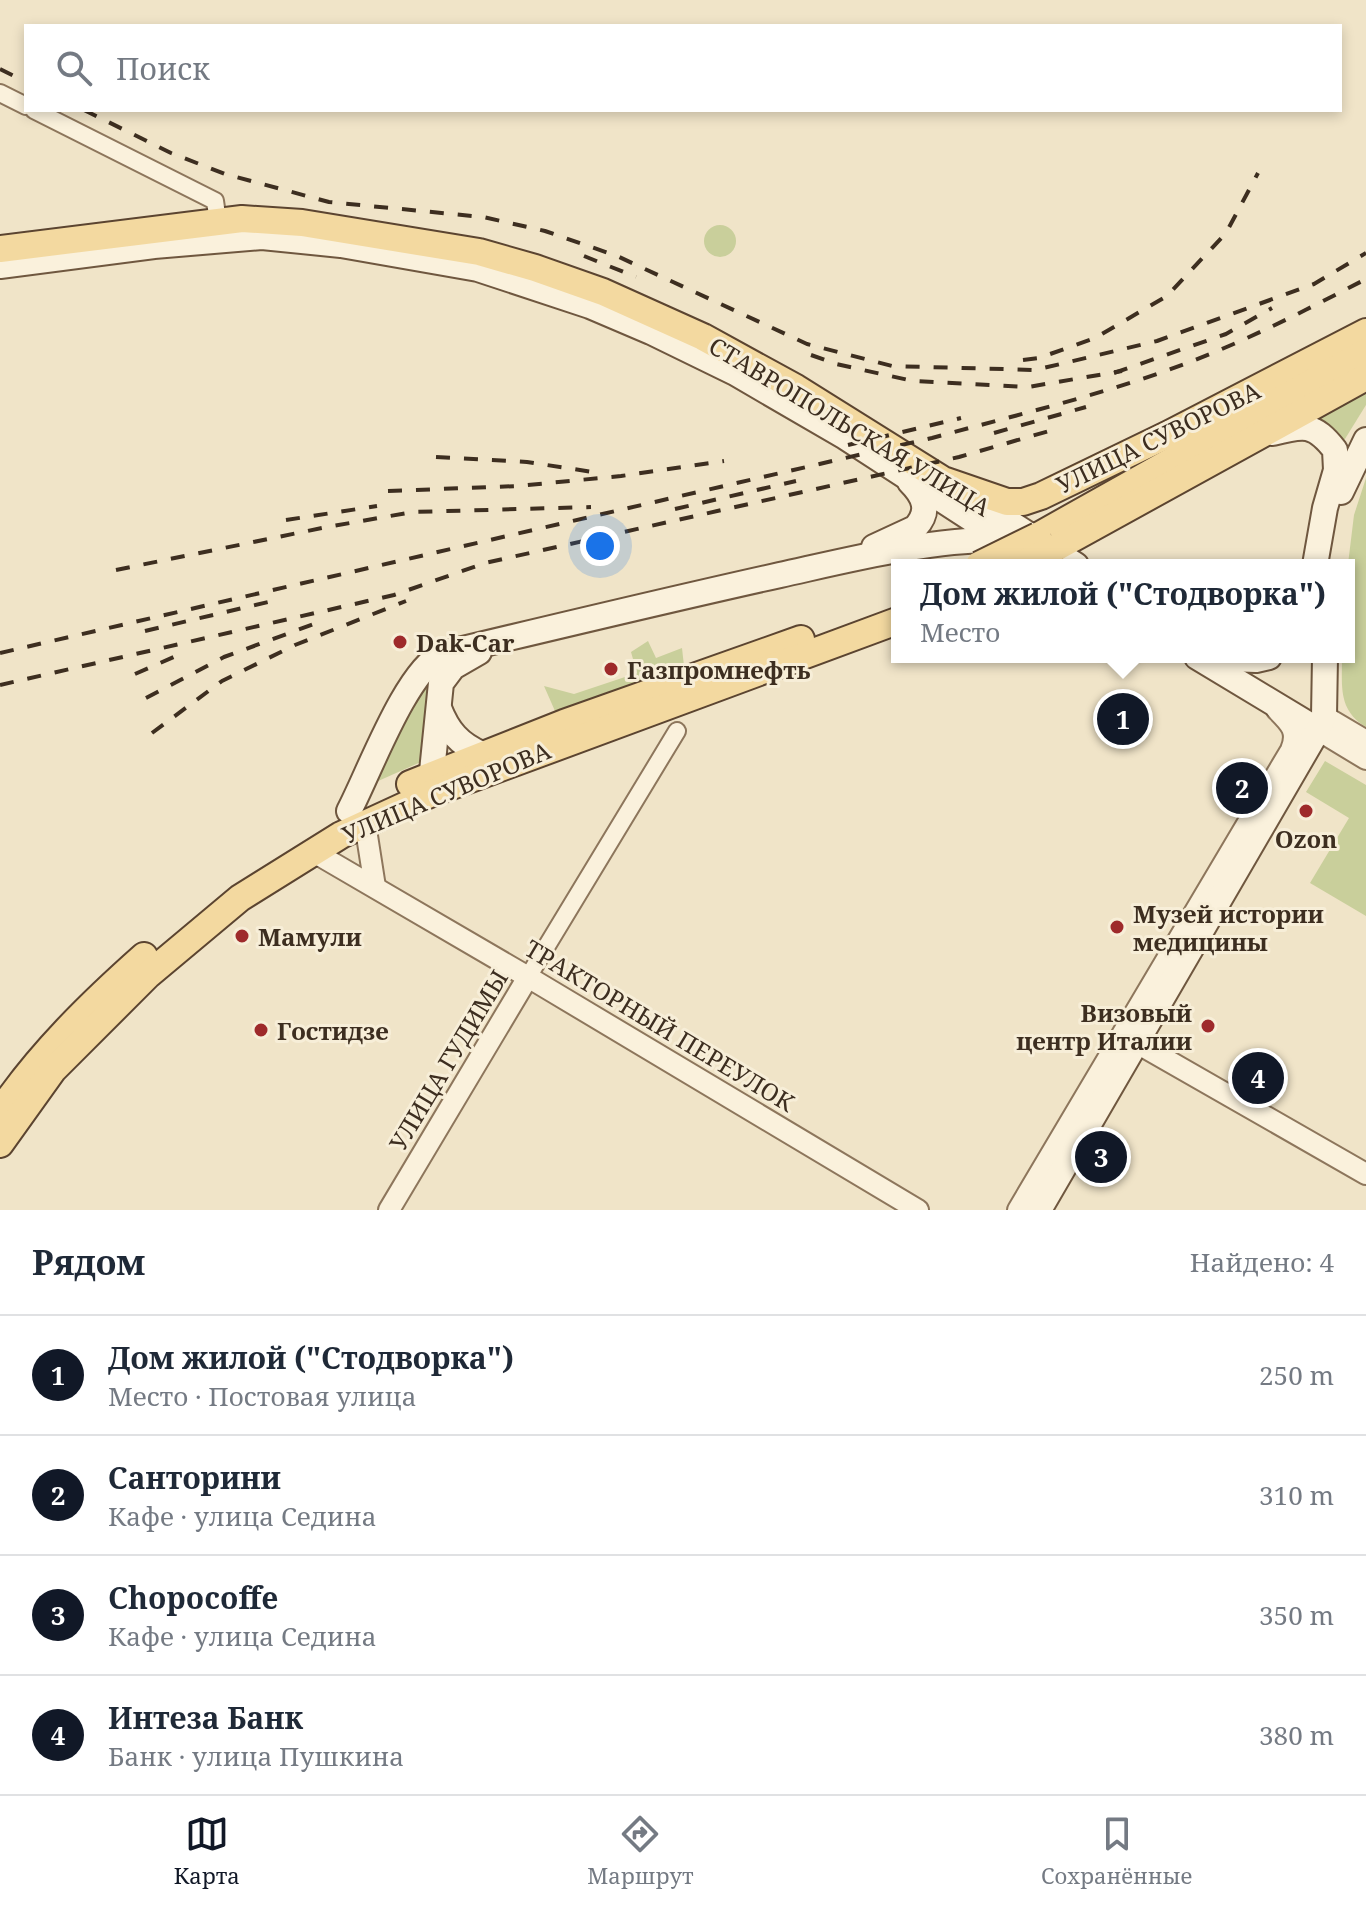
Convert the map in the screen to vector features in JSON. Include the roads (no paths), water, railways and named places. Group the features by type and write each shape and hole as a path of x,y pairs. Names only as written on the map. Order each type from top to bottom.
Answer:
{"main road":[{"name":"СТАВРОПОЛЬСКАЯ УЛИЦА","path":"0,266 219,229 242,219 302,223 388,236 505,259 569,279 665,319 742,358 874,435 943,480 1042,554"},
{"name":"СТАВРОПОЛЬСКАЯ УЛИЦА","path":"0,249 219,229 341,245 478,269 527,283 590,306 695,353 845,437 1002,540 1042,554"},
{"name":"УЛИЦА СУВОРОВА","path":"943,480 1007,502 1023,502 1041,496 1366,332"},
{"name":"УЛИЦА СУВОРОВА","path":"1031,559 1242,439 1366,352"},
{"name":"УЛИЦА СУВОРОВА","path":"991,559 1366,377"},
{"path":"1242,439 1297,426 1309,427 1335,450 1336,470 1318,536 1316,559"},
{"path":"1329,559 1342,487 1366,440"},
{"name":"СТАВРОПОЛЬСКАЯ УЛИЦА","path":"845,560 915,528 920,522 925,510 924,498 899,472"},
{"path":"357,817 401,701 432,674 453,667 510,637 845,560 961,541 1002,540"},
{"name":"УЛИЦА СУВОРОВА","path":"0,1112 44,1056 104,991 202,905 308,844 357,817 431,784 891,603"},
{"name":"УЛИЦА СУВОРОВА","path":"431,784 482,754 566,732 891,623"},
{"path":"1207,663 1263,696 1321,723"},
{"path":"1235,663 1321,723"},
{"path":"1039,1210 1130,1039 1321,723 1325,663"},
{"path":"431,784 439,706 439,690 432,674"},
{"path":"439,706 446,726 456,738 482,754"},
{"name":"УЛИЦА СУВОРОВА","path":"0,1144 53,1070 148,975 216,916 308,844"}],"street":[{"path":"0,93 24,105"},
{"path":"38,112 215,201 219,229"},
{"path":"1018,1210 1130,1039 1294,743 1295,733 1291,724 1263,696"},
{"path":"1321,723 1366,741"},
{"path":"1321,723 1366,759"},
{"name":"УЛИЦА ГУДИМЫ","path":"389,1210 677,731"},
{"path":"357,817 375,887"},
{"name":"ТРАКТОРНЫЙ ПЕРЕУЛОК","path":"308,844 375,887 918,1210"},
{"path":"1130,1039 1366,1174"}],"railway":[{"path":"0,69 24,81"},
{"path":"88,112 171,153 225,174 329,202 483,217 545,231 617,256 807,344 892,366 1035,370 1157,341 1314,284 1366,253"},
{"path":"1023,360 1039,358 1095,338 1167,296 1226,233 1258,173"},
{"path":"584,256 636,277"},
{"path":"0,653 932,438 1031,411 1130,383 1195,360 1260,332 1366,279"},
{"path":"1114,373 1226,334 1272,308"},
{"path":"811,355 836,364 913,381 1028,387 1122,371"},
{"path":"994,433 1086,407"},
{"path":"848,445 961,418"},
{"path":"0,685 394,595 485,563 959,457 1049,431"},
{"path":"436,457 527,462 593,472"},
{"path":"388,491 518,486 621,476 724,461"},
{"path":"675,509 796,481"},
{"path":"286,520 377,506"},
{"path":"116,570 413,512 591,507"},
{"path":"145,631 281,599"},
{"path":"152,733 222,681 295,645 406,601"},
{"path":"146,698 224,657 322,621"},
{"path":"135,674 185,652"}],"place":[{"name":"Dak-Car","path":"400,642"},
{"name":"Газпромнефть","path":"611,669"},
{"name":"Дом жилой (\"Стодворка\")","path":"1123,719"},
{"name":"Санторини","path":"1242,788"},
{"name":"Ozon","path":"1306,811"},
{"name":"Музей истории медицины","path":"1117,927"},
{"name":"Мамули","path":"242,936"},
{"name":"Визовый центр Италии","path":"1208,1026"},
{"name":"Гостидзе","path":"261,1030"},
{"name":"Интеза Банк","path":"1258,1078"},
{"name":"Chopocoffe","path":"1101,1157"}]}
